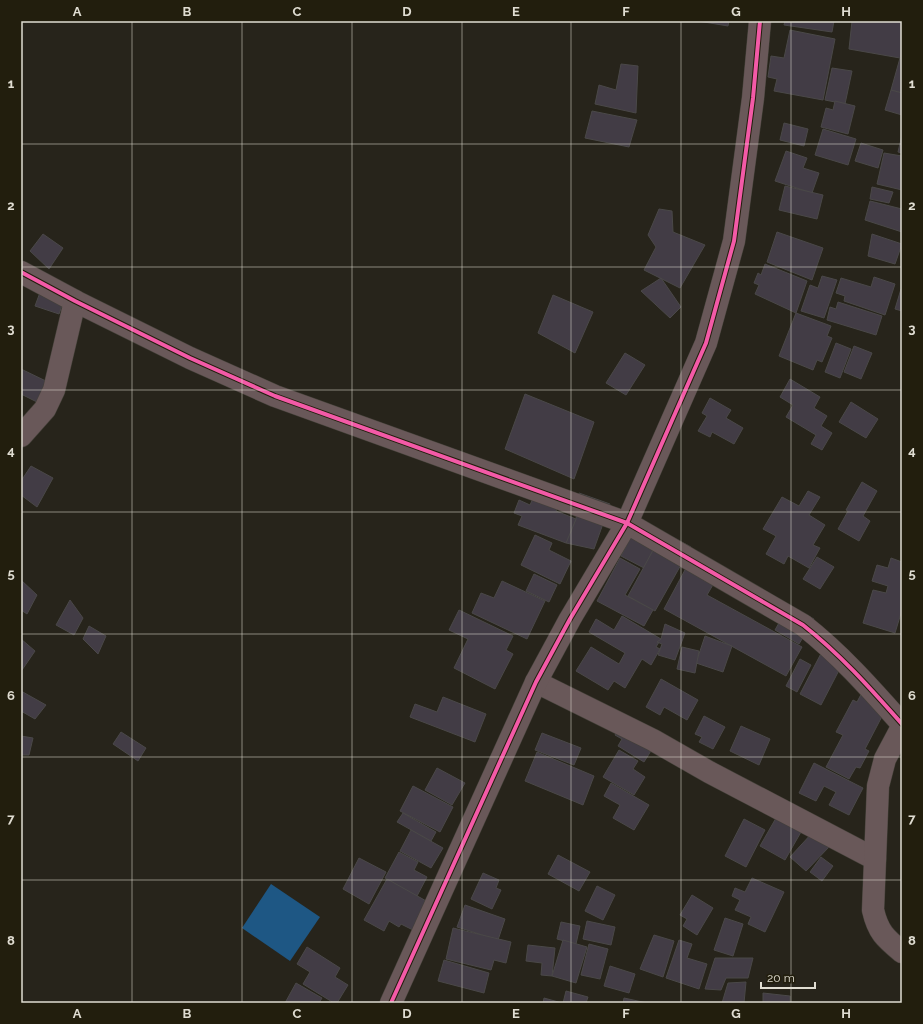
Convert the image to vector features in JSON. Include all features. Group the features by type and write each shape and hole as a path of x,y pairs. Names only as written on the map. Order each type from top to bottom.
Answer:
{"street":[{"path":"391,1003 536,682 570,619 627,523 706,343 734,241 753,98 760,21"},
{"path":"21,272 75,301 190,358 275,396 627,523 803,625 829,646 850,666 902,724"},
{"path":"21,436 45,409 54,390 75,301"},
{"path":"536,682 653,740 709,772 875,859"},
{"path":"902,727 885,759 880,773 873,910 876,925 883,937 902,952"}],"water":[{"path":"271,884 320,917 290,961 242,928"}],"building":[{"path":"698,21 729,21 728,26"},
{"path":"785,21 834,21 832,32 784,25"},
{"path":"852,21 902,21 902,51 900,58 849,49"},
{"path":"790,30 835,39 823,100 774,91 777,79 768,77 771,56 784,58"},
{"path":"900,58 902,59 902,93 891,90"},
{"path":"621,64 638,66 636,113 595,104 599,85 616,90"},
{"path":"832,68 852,71 845,104 825,100"},
{"path":"891,90 902,93 902,115 885,110"},
{"path":"835,101 855,106 848,134 821,127 826,108 833,110"},
{"path":"592,111 637,120 629,147 585,138"},
{"path":"784,123 808,129 804,146 780,140"},
{"path":"823,129 856,139 848,165 815,155"},
{"path":"902,135 902,153 898,152"},
{"path":"861,143 883,150 878,168 855,161"},
{"path":"786,151 807,158 803,168 819,173 812,193 775,181"},
{"path":"884,153 902,156 902,190 877,184"},
{"path":"785,186 823,195 817,219 779,210"},
{"path":"872,187 893,192 889,203 870,199"},
{"path":"870,201 902,209 902,232 865,220"},
{"path":"659,209 672,211 673,232 705,245 680,288 644,270 656,247 648,235"},
{"path":"777,232 823,248 812,280 767,262"},
{"path":"43,234 63,248 49,269 30,251"},
{"path":"872,234 902,244 895,264 868,256"},
{"path":"765,264 807,281 796,313 755,294 759,285 754,283 758,273 761,275"},
{"path":"822,276 837,280 824,318 801,311 810,285 818,288"},
{"path":"874,277 895,284 885,315 844,301 845,296 836,293 841,278 871,287"},
{"path":"661,278 681,307 670,318 641,291"},
{"path":"42,287 66,295 59,314 35,306"},
{"path":"901,289 902,290 902,311 895,309"},
{"path":"553,295 593,312 575,353 538,333"},
{"path":"838,302 882,316 876,335 827,320 830,307 836,309"},
{"path":"796,313 831,326 827,336 832,338 822,362 817,360 813,370 779,356"},
{"path":"836,343 851,349 840,378 825,372"},
{"path":"854,346 872,353 861,379 844,372"},
{"path":"625,353 645,365 626,395 606,383"},
{"path":"21,369 50,383 39,403 21,394"},
{"path":"790,379 820,397 814,408 827,416 821,426 832,433 822,450 811,444 816,435 786,417 793,405 780,397"},
{"path":"525,394 594,422 574,479 505,449"},
{"path":"710,398 731,410 726,418 743,428 734,444 712,432 710,437 698,431 707,416 702,413"},
{"path":"851,402 878,419 866,438 839,422"},
{"path":"31,466 53,478 37,507 21,495 21,481"},
{"path":"862,482 877,491 863,516 870,521 859,541 838,529 848,511 846,510"},
{"path":"808,491 820,497 809,515 825,525 813,545 820,548 809,568 788,556 784,564 766,554 776,536 763,529 782,497 799,506"},
{"path":"579,493 610,504 594,549 566,543 576,519"},
{"path":"535,494 559,503 556,511 576,519 566,543 518,525 522,516 514,513 519,500 530,505"},
{"path":"634,530 657,542 644,568 621,556"},
{"path":"663,532 691,547 655,611 628,596"},
{"path":"535,535 552,543 549,550 571,561 560,584 521,565"},
{"path":"817,557 834,567 820,589 803,579"},
{"path":"620,558 640,569 625,595 653,610 644,626 597,601"},
{"path":"891,558 902,562 902,610 895,633 863,623 873,590 886,593 888,586 872,581 877,565 888,568"},
{"path":"686,568 714,583 707,595 802,647 786,676 664,609"},
{"path":"534,574 557,585 549,602 526,591"},
{"path":"21,580 37,595 27,614 21,610"},
{"path":"502,581 545,601 527,639 472,613 481,593 494,598"},
{"path":"70,600 83,618 74,635 56,625"},
{"path":"789,605 814,619 799,644 775,630"},
{"path":"459,610 513,636 506,650 513,654 495,689 454,668 468,639 449,630"},
{"path":"622,616 661,639 656,647 660,649 651,665 642,659 625,688 614,681 608,690 576,671 591,647 619,664 625,653 589,632 596,619 614,630"},
{"path":"665,624 685,633 675,660 658,655 662,644 657,642 661,639"},
{"path":"89,626 106,636 98,654 83,639"},
{"path":"705,636 732,646 723,672 696,663"},
{"path":"21,639 35,651 22,670 21,669"},
{"path":"828,640 849,651 821,705 800,694"},
{"path":"682,647 699,651 695,673 677,669"},
{"path":"800,659 811,665 797,692 786,686"},
{"path":"661,679 698,700 687,720 664,707 660,715 646,707"},
{"path":"865,687 890,701 865,749 869,751 860,768 856,767 849,779 826,767 843,735 836,732 853,700 857,702"},
{"path":"21,691 46,705 35,719 21,711"},
{"path":"443,697 486,714 475,742 410,717 415,704 437,712"},
{"path":"704,716 725,727 713,749 699,742 702,737 695,734"},
{"path":"620,726 654,746 644,762 618,746 622,739 615,735"},
{"path":"741,726 770,739 759,765 730,751"},
{"path":"121,732 146,748 138,761 113,744"},
{"path":"542,733 581,748 574,765 535,750"},
{"path":"21,736 33,738 29,755 21,755"},
{"path":"619,750 638,761 633,769 645,777 634,795 603,777"},
{"path":"537,752 594,776 583,805 525,781"},
{"path":"814,763 863,788 849,815 829,805 836,792 824,786 816,801 799,793"},
{"path":"437,768 465,783 452,805 425,790"},
{"path":"611,783 649,805 634,830 613,818 620,805 604,796"},
{"path":"413,786 453,807 440,832 400,811"},
{"path":"403,813 436,832 431,841 397,822"},
{"path":"776,818 801,832 785,860 760,846"},
{"path":"744,819 765,830 746,867 725,856"},
{"path":"411,830 443,848 431,868 400,851"},
{"path":"813,832 829,847 806,871 790,857"},
{"path":"399,852 418,862 414,870 427,877 417,896 385,878"},
{"path":"558,855 590,872 579,891 548,874"},
{"path":"821,857 833,866 822,881 810,872"},
{"path":"359,858 386,872 369,904 343,889"},
{"path":"483,873 499,880 496,888 501,890 492,909 471,899"},
{"path":"752,878 784,892 765,932 748,924 751,917 735,910 740,900 732,896 735,888 745,892"},
{"path":"387,879 428,902 413,930 401,924 399,927 389,921 384,931 364,920"},
{"path":"597,886 615,895 603,920 585,911"},
{"path":"692,895 713,908 697,935 683,926 687,919 680,915"},
{"path":"465,905 505,919 498,940 457,927"},
{"path":"725,918 743,924 733,956 714,950"},
{"path":"587,921 615,927 611,945 583,939"},
{"path":"561,922 580,926 576,944 557,939"},
{"path":"453,928 511,942 506,963 494,960 491,970 446,959"},
{"path":"654,935 674,941 663,977 640,969"},
{"path":"563,940 587,947 576,983 552,976"},
{"path":"679,940 692,944 687,958 707,964 699,989 666,978"},
{"path":"589,944 608,949 600,979 581,975"},
{"path":"528,945 555,948 552,976 541,975 542,963 526,961"},
{"path":"307,947 340,968 335,977 348,985 337,1003 334,1003 303,984 310,972 297,964"},
{"path":"715,958 753,958 748,978 726,978 721,990 705,989"},
{"path":"444,960 489,973 484,993 438,981"},
{"path":"610,966 635,974 629,993 604,986"},
{"path":"746,982 744,1003 722,1003 728,983"},
{"path":"296,983 322,998 319,1003 285,1003"},
{"path":"566,991 588,997 586,1003 563,1003"},
{"path":"763,993 790,996 790,1003 763,1003"},
{"path":"544,998 562,1003 543,1003"},
{"path":"624,998 647,1003 623,1003"}],"cycle path":[{"path":"391,1003 536,682 570,619 627,523 706,343 734,241 753,98 760,21"},
{"path":"21,272 75,301 190,358 275,396 627,523 803,625 842,660 902,724"}]}
